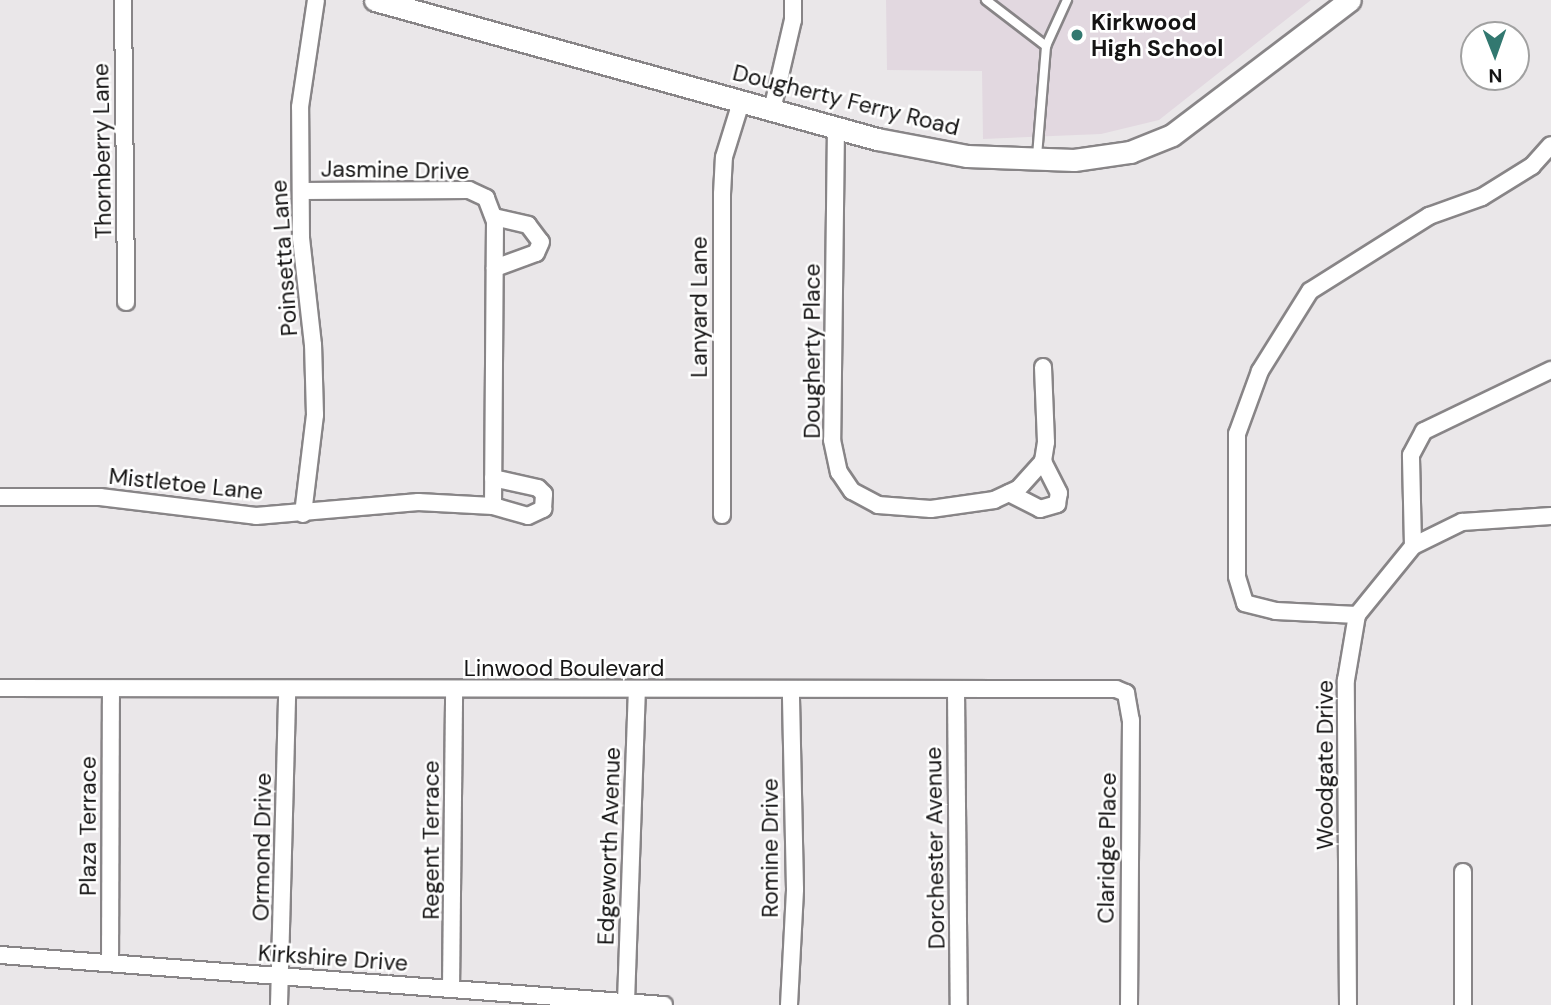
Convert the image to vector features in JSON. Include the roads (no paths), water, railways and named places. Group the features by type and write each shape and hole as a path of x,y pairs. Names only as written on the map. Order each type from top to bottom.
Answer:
{"main road":[{"name":"Dougherty Ferry Road","path":"390,2 836,127 967,156 1074,160 1130,152 1172,135 1350,0"}],"street":[{"name":"Thornberry Lane","path":"123,0 126,302"},
{"name":"Poinsetta Lane","path":"303,514 315,415 301,191 300,107 316,0"},
{"path":"772,110 793,20 793,0"},
{"name":"Lanyard Lane","path":"722,515 724,157 741,102"},
{"name":"Dougherty Place","path":"836,127 832,440 839,472 852,491 878,505 931,509 994,500 1009,493 1043,461"},
{"path":"1357,615 1276,611 1245,603 1237,576 1237,434 1259,370 1310,292 1429,216 1482,197 1532,166 1551,145"},
{"name":"Jasmine Drive","path":"301,191 469,190 486,198 494,217"},
{"path":"493,506 494,217 528,225 541,242 536,253 495,268"},
{"path":"1009,493 1040,509 1057,504 1059,493 1043,461 1046,442 1043,367"},
{"path":"1551,370 1424,431 1411,455 1413,546 1462,522 1551,516"},
{"name":"Mistletoe Lane","path":"0,497 100,497 256,516 418,502 493,506 536,515 545,502 538,488 493,478"},
{"name":"Woodgate Drive","path":"1348,1005 1346,680 1357,615 1413,546"},
{"name":"Linwood Boulevard","path":"0,688 637,691 1104,688 1126,693"},
{"name":"Plaza Terrace","path":"110,963 111,689"},
{"name":"Ormond Drive","path":"279,1005 287,689"},
{"name":"Regent Terrace","path":"451,989 454,690"},
{"name":"Edgeworth Avenue","path":"626,1002 637,691"},
{"name":"Romine Drive","path":"789,1005 795,889 790,691"},
{"name":"Dorchester Avenue","path":"956,691 959,1005"},
{"name":"Claridge Place","path":"1126,693 1131,720 1129,1005"},
{"path":"1463,872 1463,1005"},
{"name":"Kirkshire Drive","path":"0,956 664,1005"}],"lane":[{"path":"986,0 1046,46"},
{"path":"1037,159 1046,46 1067,0"}],"place":[{"name":"Kirkwood High School","path":"1077,35"}]}
